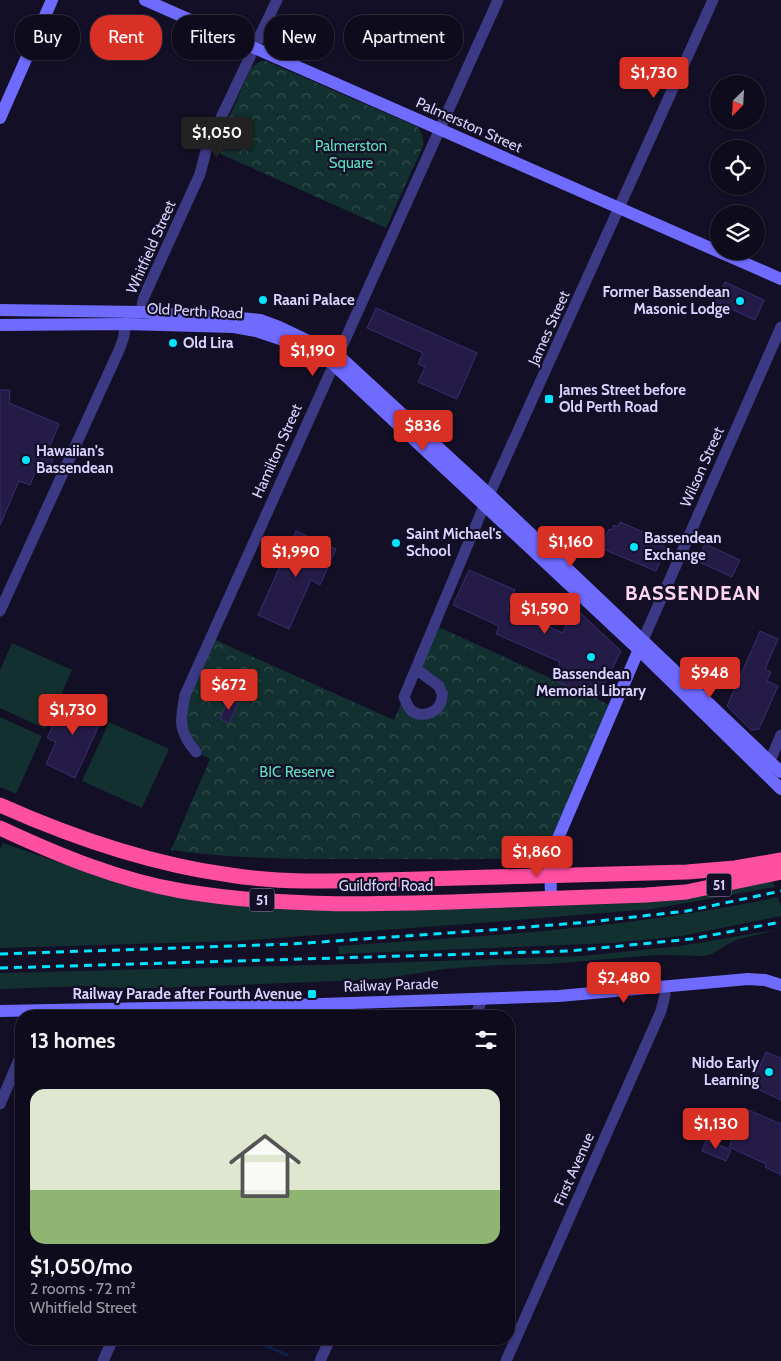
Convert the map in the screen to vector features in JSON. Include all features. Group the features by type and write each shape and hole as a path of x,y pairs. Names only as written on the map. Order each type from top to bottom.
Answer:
{"highway":[{"name":"Guildford Road","path":"0,804 45,825 106,846 167,864 232,876 311,881 551,876 725,869 781,860"},
{"name":"Guildford Road","path":"0,828 55,853 120,876 181,891 242,899 356,905 646,895 686,892 781,872"}],"street":[{"path":"0,118 52,0"},
{"name":"Palmerston Street","path":"145,0 178,15"},
{"name":"Whitfield Street","path":"254,49 277,0"},
{"name":"Hamilton Street","path":"196,752 183,734 180,720 185,696 498,0"},
{"name":"James Street","path":"416,669 487,500 712,0"},
{"name":"Palmerston Street","path":"254,49 781,279"},
{"name":"Whitfield Street","path":"125,324 141,312 148,288 200,174 206,147 249,60"},
{"name":"Old Perth Road","path":"0,310 141,312 223,316 260,320 322,346 766,764 781,789"},
{"path":"0,611 120,348 125,324"},
{"name":"Old Perth Road","path":"0,325 125,324 234,327 256,331 336,360"},
{"name":"Wilson Street","path":"551,898 550,857 781,327"},
{"path":"766,764 781,735"},
{"name":"Old Perth Road","path":"766,764 781,772"},
{"name":"Railway Parade","path":"276,1010 484,998 559,996 748,979 765,980 781,986"},
{"name":"First Avenue","path":"515,1341 661,1011 664,987"},
{"path":"478,1010 484,998"},
{"name":"Railway Parade","path":"0,1011 15,1012"},
{"path":"0,1104 15,1069"},
{"path":"103,1361 110,1345"},
{"path":"320,1361 327,1345"},
{"name":"First Avenue","path":"506,1361 513,1345"}],"green space":[{"name":"Palmerston Square","path":"260,61 266,61 418,127 421,132 423,146 386,228 214,151 251,68"},
{"name":"BIC Reserve","path":"434,625 614,707 550,857 508,859 303,859 224,856 171,850 210,759 196,752 180,720 211,638 394,720 404,697 410,710 429,714 442,697 416,669"},
{"path":"12,643 72,670 46,729 0,708 0,670"},
{"path":"0,717 42,736 16,794 0,787"},
{"path":"109,722 169,749 142,808 82,781"},
{"path":"3,843 75,868 181,897 239,906 309,910 382,910 771,879 775,887 652,909 506,921 236,941 0,948 0,849"},
{"path":"778,897 781,906 781,916 682,936 613,943 339,954 338,946 504,934 614,923 724,908"},
{"path":"781,929 739,939 712,954 703,956 656,955 549,964 500,965 445,969 363,980 133,989 89,986 0,989 0,973 582,956 680,946"}],"building":[{"name":"Former Bassendean Masonic Lodge","path":"725,282 764,300 755,320 716,302"},
{"path":"376,308 477,353 457,399 418,382 425,367 418,364 423,353 367,328"},
{"name":"Hawaiian's Bassendean","path":"0,390 10,390 9,403 59,424 47,453 54,457 50,467 39,463 30,485 19,481 0,525"},
{"name":"Bassendean Exchange","path":"620,522 664,541 662,546 666,548 656,571 603,549 606,544 603,543 609,529 612,530 614,525 618,527"},
{"path":"296,531 336,549 320,585 311,580 289,629 258,615"},
{"path":"705,544 740,560 732,577 697,561"},
{"path":"469,570 515,590 507,608 563,633 574,607 621,651 597,699 554,680 560,662 496,634 499,626 453,605"},
{"path":"760,631 778,639 765,669 771,672 767,681 778,686 759,729 751,730 727,706"},
{"path":"65,699 78,705 80,700 101,710 97,719 101,721 75,778 46,764 56,742 47,738"},
{"path":"229,699 238,704 229,723 220,719"},
{"name":"Nido Early Learning","path":"766,1052 781,1058 781,1100 751,1086"},
{"path":"746,1109 781,1124 781,1175 765,1167 766,1164 729,1147"},
{"path":"706,1140 731,1150 726,1161 702,1151"}],"waterway":[{"path":"264,1345 287,1355"}],"railway":[{"path":"0,954 292,944 490,930 589,922 687,911 781,891"},
{"path":"0,968 570,951 691,939 781,922"}],"place":[{"name":"Raani Palace","path":"263,300"},
{"name":"Former Bassendean Masonic Lodge","path":"740,301"},
{"name":"Old Lira","path":"173,343"},
{"name":"James Street before Old Perth Road","path":"549,399"},
{"name":"Hawaiian's Bassendean","path":"26,460"},
{"name":"Saint Michael's School","path":"396,543"},
{"name":"Bassendean Exchange","path":"634,547"},
{"name":"Bassendean Memorial Library","path":"591,657"},
{"name":"Railway Parade after Fourth Avenue","path":"312,994"},
{"name":"Nido Early Learning","path":"769,1072"}],"district":[{"name":"BASSENDEAN","path":"693,593"}]}
